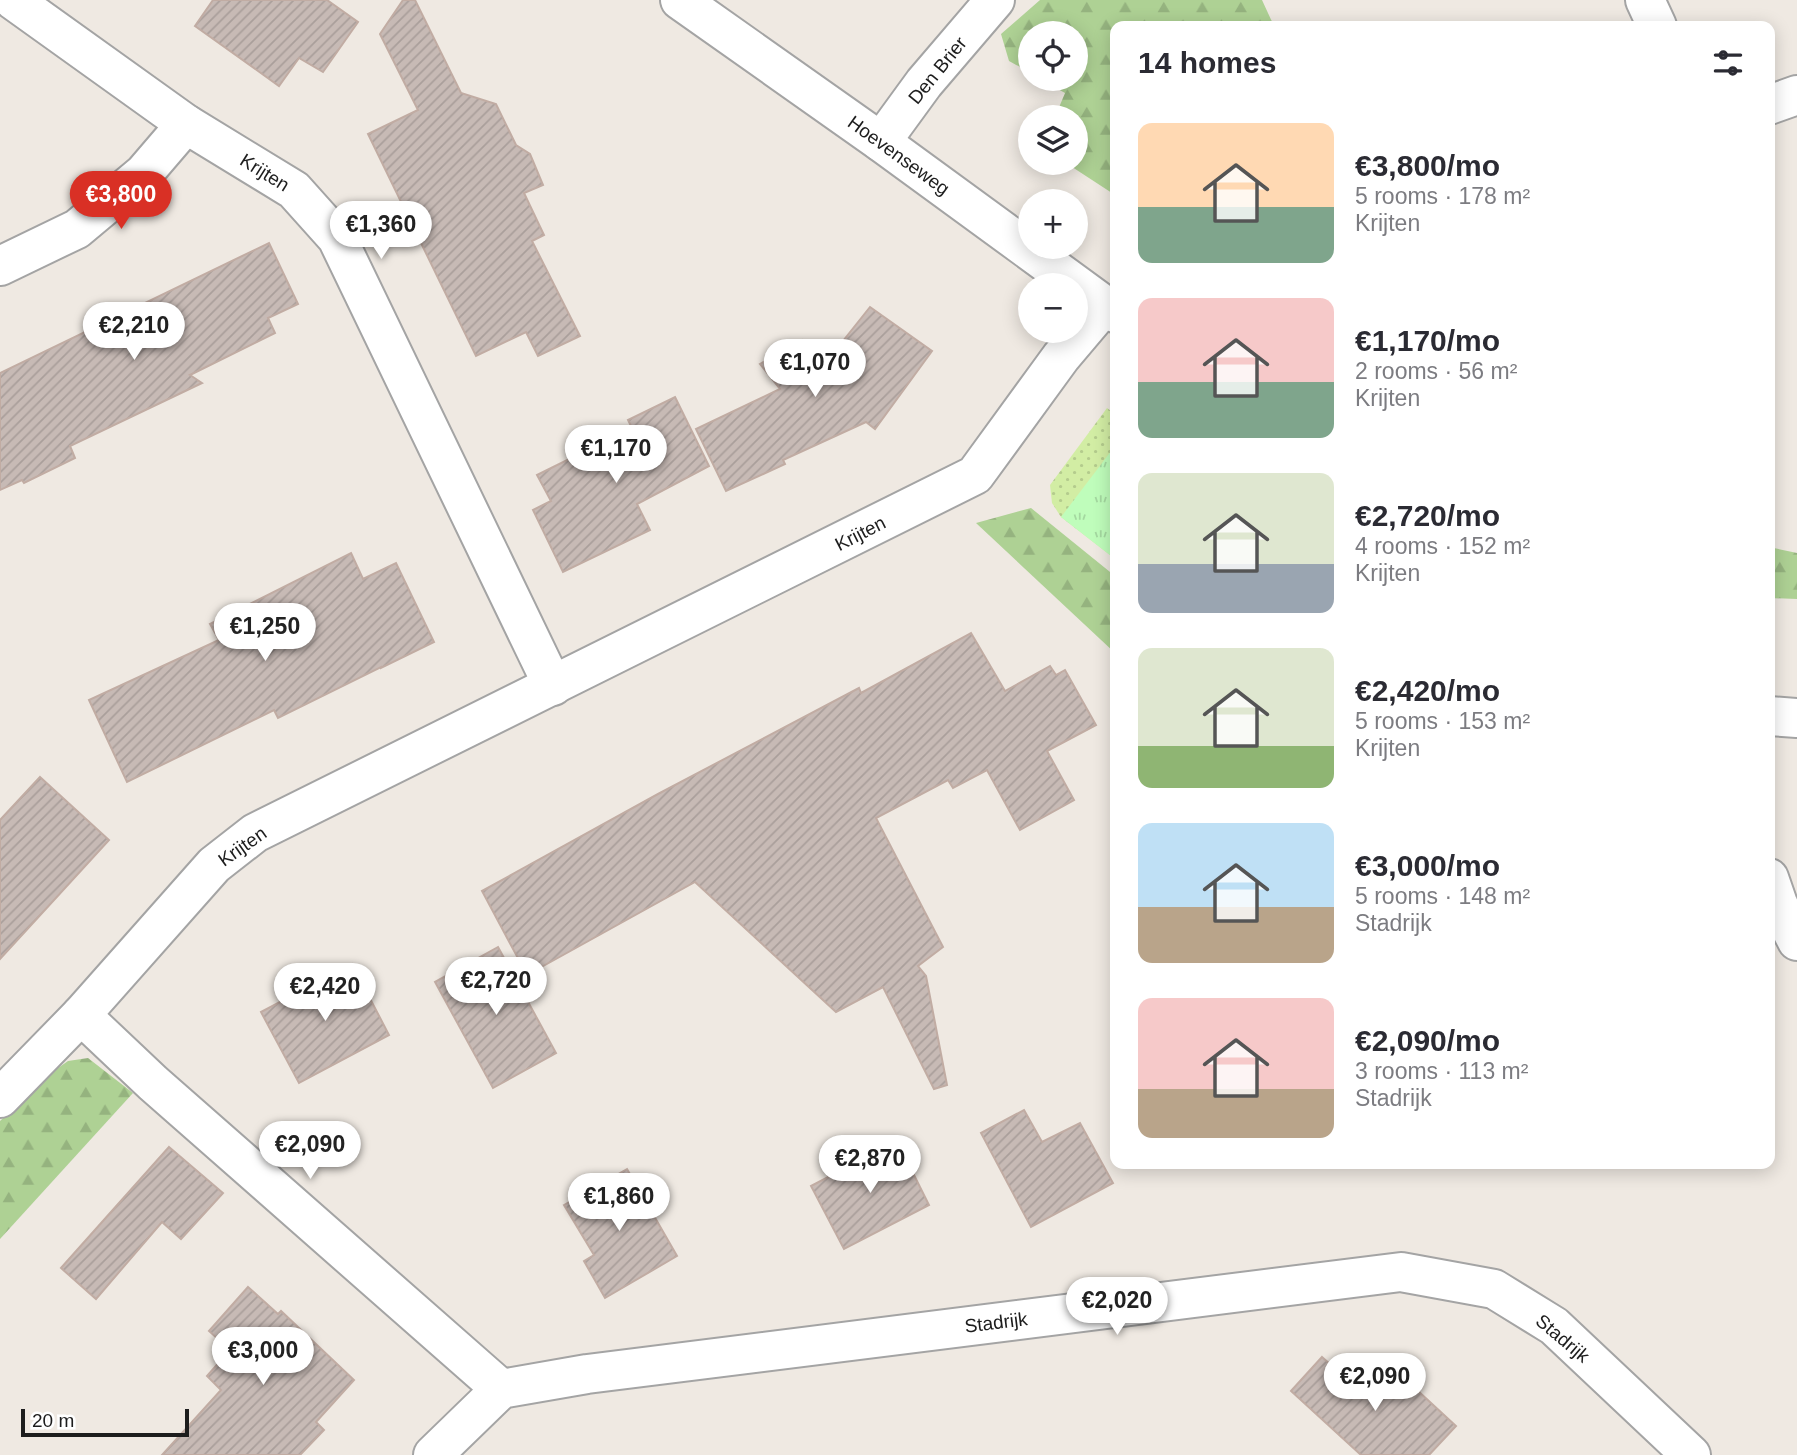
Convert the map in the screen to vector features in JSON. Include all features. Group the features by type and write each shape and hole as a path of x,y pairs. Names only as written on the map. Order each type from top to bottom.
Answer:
{"street":[{"name":"Krijten","path":"13,0 186,124 294,190 337,238 553,686"},
{"name":"Hoevenseweg","path":"680,0 1110,309"},
{"name":"Den Brier","path":"881,142 924,83 995,0"},
{"path":"1645,0 1655,21"},
{"path":"1775,102 1797,95"},
{"path":"0,266 78,229 144,173 186,124"},
{"name":"Krijten","path":"0,1098 81,1015 214,865 255,833 975,475 1061,357 1110,309"},
{"path":"1775,716 1797,718"},
{"path":"1775,895 1797,941"},
{"path":"81,1015 153,1083 501,1389 433,1455"},
{"name":"Stadrijk","path":"501,1389 587,1374 1401,1272 1494,1289 1554,1326 1691,1455"}],"green space":[{"path":"1040,0 1262,0 1272,21 1110,21 1110,192 1084,175 1088,175 1088,105 1060,105 1065,93 1061,91 1088,91 1088,21 1018,21 1018,66 1009,61 1001,34"},
{"path":"1107,408 1110,410 1110,555 1061,517 1052,503 1050,485"},
{"path":"1110,453 1110,555 1061,517"},
{"path":"1031,508 1110,572 1110,648 976,523"},
{"path":"1775,548 1797,553 1797,599 1775,598"},
{"path":"88,1058 133,1093 0,1239 0,1121 51,1073 68,1061"}],"building":[{"path":"213,0 327,0 358,22 323,72 299,58 279,86 195,26"},
{"path":"403,0 415,0 461,93 496,104 516,145 530,154 543,185 524,193 544,235 532,241 580,336 538,356 526,332 476,356 368,134 418,110 380,34"},
{"path":"269,243 298,304 268,318 275,333 190,375 202,383 70,446 75,458 24,483 22,480 0,490 0,373"},
{"path":"870,307 932,351 875,429 866,422 783,460 785,464 726,491 696,429 780,389 760,364 802,340 827,361"},
{"path":"675,397 709,466 637,504 650,530 563,572 533,510 551,501 537,475 632,428 628,420"},
{"path":"351,553 363,579 396,563 434,642 278,718 274,710 127,782 89,700 219,640 210,624"},
{"path":"971,633 1005,691 1050,666 1056,675 1065,670 1096,725 1047,751 1074,800 1020,830 987,770 953,788 948,780 876,818 943,947 918,966 926,976 947,1085 934,1089 883,987 836,1012 695,882 527,975 482,891 658,794 859,688 861,693"},
{"path":"40,777 109,840 0,959 0,820"},
{"path":"498,947 556,1053 493,1088 435,982"},
{"path":"352,964 389,1035 299,1083 261,1012"},
{"path":"1024,1110 1042,1142 1080,1123 1113,1183 1031,1227 981,1133"},
{"path":"897,1141 929,1205 844,1249 811,1186"},
{"path":"169,1147 223,1193 181,1239 162,1222 96,1299 61,1268"},
{"path":"627,1169 677,1256 605,1298 584,1261 594,1255 564,1205"},
{"path":"248,1287 278,1314 281,1311 354,1380 316,1422 324,1430 300,1455 162,1455 221,1390 207,1376 230,1350 209,1331"},
{"path":"1322,1357 1366,1396 1392,1367 1456,1426 1429,1455 1361,1455 1291,1391"}]}
